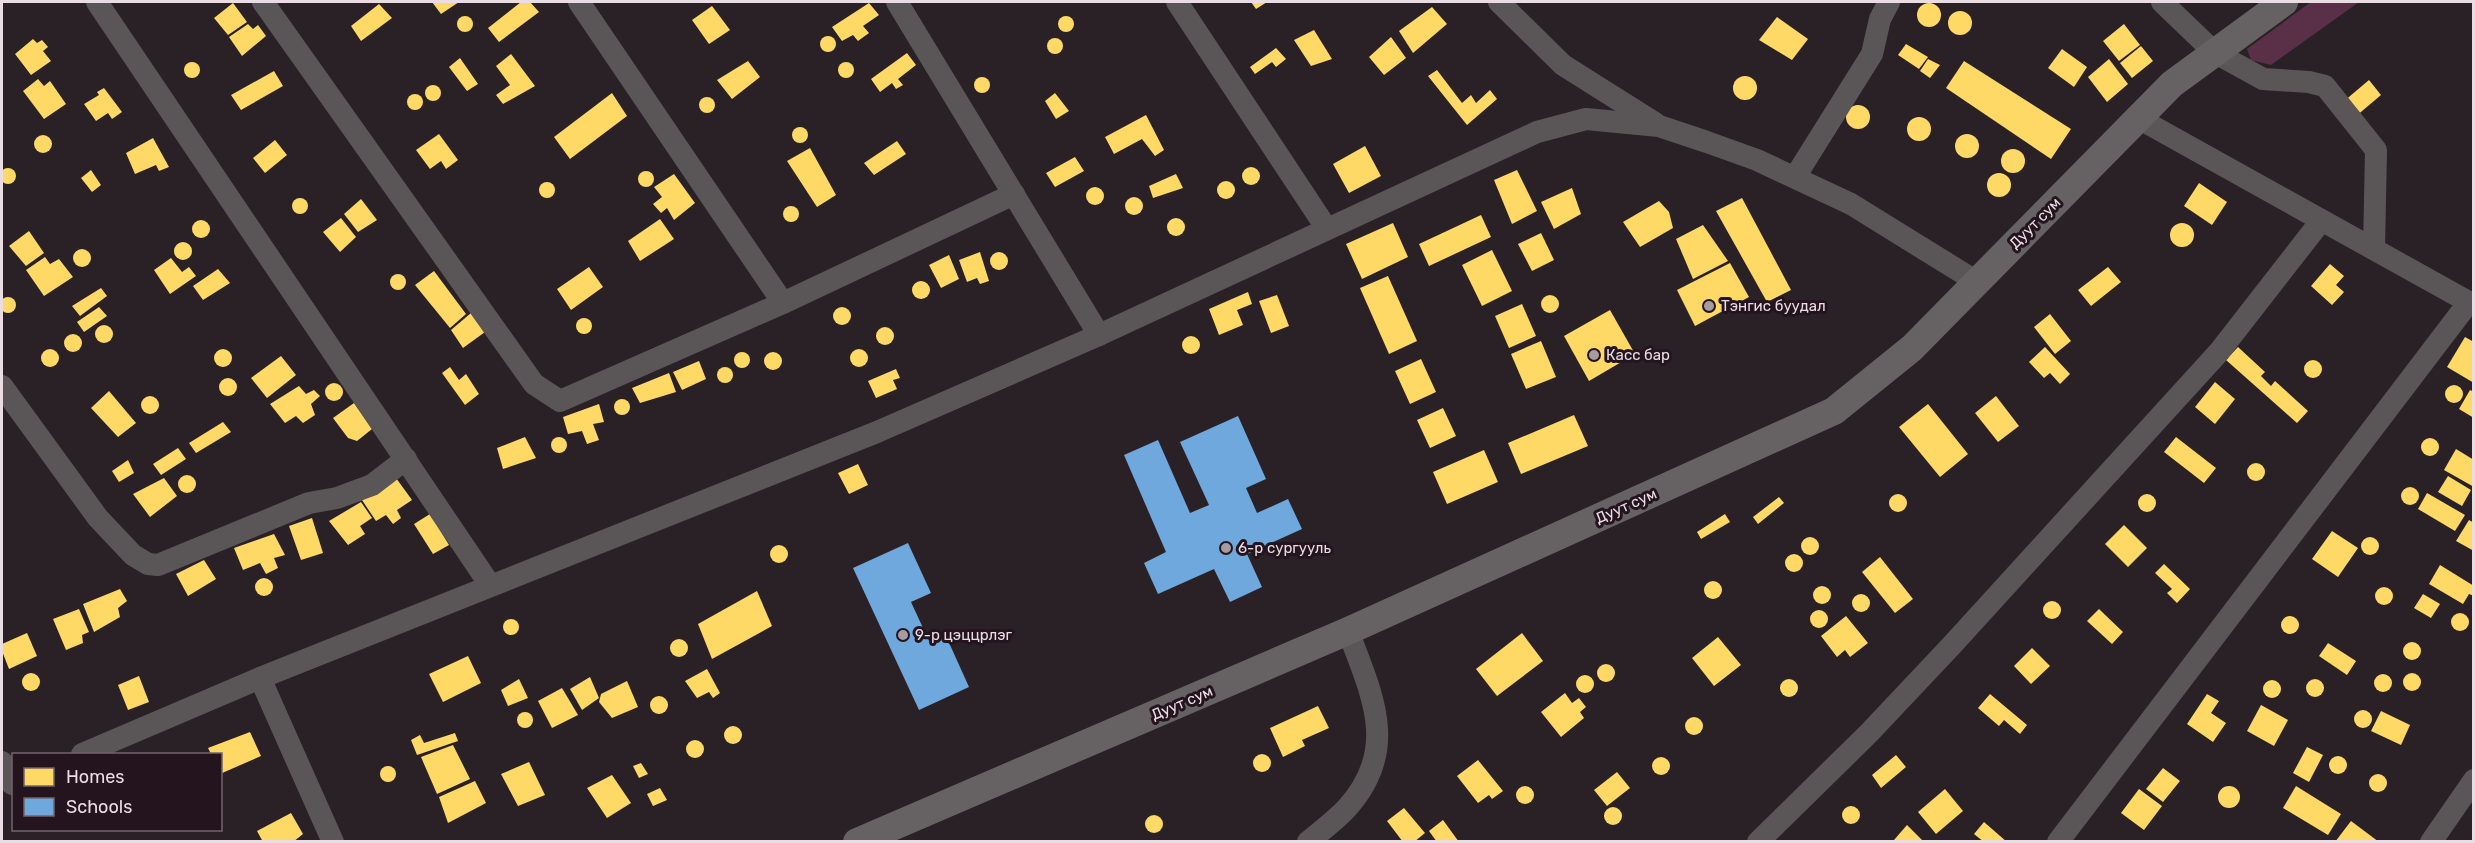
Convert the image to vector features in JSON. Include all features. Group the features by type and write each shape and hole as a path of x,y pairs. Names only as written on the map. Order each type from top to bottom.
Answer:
{"main road":[{"name":"Дуут сум","path":"857,842 1348,631 1834,411 1912,348 2172,84 2284,2"}],"street":[{"path":"97,2 490,585"},
{"path":"263,2 534,384 560,401 783,303 1014,194"},
{"path":"579,2 783,303"},
{"path":"897,2 1099,335"},
{"path":"1177,2 1327,229"},
{"path":"1499,2 1563,65 1659,126 1757,160 1851,204 1977,282"},
{"path":"1795,177 1872,54 1880,19 1889,2"},
{"path":"2162,2 2214,52 2263,79 2309,82 2325,86 2376,150 2374,249"},
{"path":"2058,842 2471,303 2138,118"},
{"path":"84,753 260,678 877,432 1099,335 1537,132 1586,119 1659,126"},
{"path":"1758,842 1869,733 1952,645 2211,361 2321,221"},
{"path":"2,386 98,518 133,555 148,564 158,565 309,503 337,498 372,485 406,459"},
{"path":"1308,842 1346,809 1365,784 1376,753 1378,726 1373,698 1348,631"},
{"path":"260,678 333,842"},
{"path":"2,762 9,786"},
{"path":"2431,842 2474,780"}],"shaded area":[{"path":"2311,2 2359,2 2271,65 2251,60 2247,49"}],"building: Homes":[{"path":"432,2 459,2 441,14"},
{"path":"521,2 530,2 539,12 499,42 488,28"},
{"path":"1251,2 1267,2 1256,9"},
{"path":"233,3 247,22 228,35 214,18"},
{"path":"869,3 879,15 863,26 869,33 858,41 853,35 842,41 832,27"},
{"path":"1929,3 1934,4 1940,10 1940,20 1934,26 1929,27 1924,26 1918,20 1917,15 1918,10 1924,4"},
{"path":"379,4 392,18 361,41 351,26"},
{"path":"712,6 730,30 709,44 692,20"},
{"path":"1432,7 1447,24 1413,53 1399,31"},
{"path":"1960,11 1965,12 1971,18 1971,28 1965,34 1960,35 1955,34 1949,28 1948,23 1949,18 1955,12"},
{"path":"465,16 471,18 473,24 471,30 465,32 459,30 457,24 459,18"},
{"path":"1066,16 1072,18 1074,24 1072,30 1066,32 1060,30 1058,24 1060,18"},
{"path":"1777,17 1808,39 1792,60 1759,40"},
{"path":"248,24 253,29 258,25 266,36 242,56 229,37"},
{"path":"2124,24 2140,45 2119,61 2103,41"},
{"path":"1314,30 1332,59 1311,66 1294,40"},
{"path":"828,36 834,38 836,44 834,50 828,52 822,50 820,44 822,38"},
{"path":"1391,37 1406,58 1384,75 1369,57"},
{"path":"1055,38 1061,40 1063,46 1061,52 1055,54 1049,52 1047,46 1049,40"},
{"path":"33,39 37,43 42,40 48,47 43,51 51,61 31,75 15,54"},
{"path":"1906,44 1928,57 1919,69 1898,55"},
{"path":"2141,46 2153,61 2132,78 2120,63"},
{"path":"1276,48 1286,59 1276,67 1272,62 1255,74 1250,67"},
{"path":"2062,49 2087,67 2074,87 2048,68"},
{"path":"907,53 916,65 898,79 903,85 896,89 892,83 880,92 871,79"},
{"path":"511,54 535,86 503,104 496,95 510,85 496,66"},
{"path":"460,58 478,84 467,91 449,67"},
{"path":"1928,59 1940,65 1930,78 1920,71"},
{"path":"2109,59 2128,84 2107,102 2088,77"},
{"path":"748,61 760,77 732,99 717,80"},
{"path":"1964,61 2071,129 2051,159 1946,88"},
{"path":"192,62 198,64 200,70 198,76 192,78 186,76 184,70 186,64"},
{"path":"846,62 852,64 854,70 852,76 846,78 840,76 838,70 840,64"},
{"path":"1437,70 1462,103 1471,95 1476,103 1490,90 1497,99 1467,125 1428,76"},
{"path":"274,71 283,86 241,110 231,95"},
{"path":"1745,76 1750,77 1756,83 1756,93 1750,99 1745,100 1740,99 1734,93 1733,88 1734,83 1740,77"},
{"path":"982,77 988,79 990,85 988,91 982,93 976,91 974,85 976,79"},
{"path":"38,79 44,86 50,81 66,104 44,119 23,91"},
{"path":"2369,80 2381,95 2355,117 2343,102"},
{"path":"433,85 439,87 441,93 439,99 433,101 427,99 425,93 427,87"},
{"path":"104,88 122,112 112,119 108,113 96,121 84,104 99,95 97,92"},
{"path":"612,93 627,116 570,159 554,137"},
{"path":"1055,93 1069,111 1056,119 1045,101"},
{"path":"415,94 421,96 423,102 421,108 415,110 409,108 407,102 409,96"},
{"path":"707,97 713,99 715,105 713,111 707,113 701,111 699,105 701,99"},
{"path":"1858,105 1863,106 1869,112 1869,122 1863,128 1858,129 1853,128 1847,122 1846,117 1847,112 1853,106"},
{"path":"1146,115 1164,150 1155,156 1142,139 1114,154 1105,137"},
{"path":"1919,117 1924,118 1930,124 1930,134 1924,140 1919,141 1914,140 1908,134 1907,129 1908,124 1914,118"},
{"path":"800,127 806,129 808,135 806,141 800,143 794,141 792,135 794,129"},
{"path":"439,134 458,160 446,169 441,161 430,169 416,150"},
{"path":"1967,134 1972,135 1978,141 1978,151 1972,157 1967,158 1962,157 1956,151 1955,146 1956,141 1962,135"},
{"path":"43,135 51,140 52,144 47,152 43,153 35,148 34,144 39,136"},
{"path":"153,138 169,167 159,171 156,165 135,174 126,153"},
{"path":"275,140 287,155 265,173 253,158"},
{"path":"897,141 906,154 874,175 864,163"},
{"path":"1365,146 1381,176 1349,193 1333,164"},
{"path":"810,148 836,195 817,207 787,161"},
{"path":"2013,149 2018,150 2024,156 2024,166 2018,172 2013,173 2008,172 2002,166 2001,161 2002,156 2008,150"},
{"path":"1075,157 1084,171 1055,187 1046,173"},
{"path":"1247,167 1255,167 1260,172 1258,183 1247,185 1242,180 1242,172"},
{"path":"5,168 11,168 16,176 14,182 5,184 0,179 0,173"},
{"path":"91,170 101,185 92,192 81,178"},
{"path":"1517,170 1537,211 1512,224 1494,180"},
{"path":"646,171 652,173 654,179 652,185 646,187 640,185 638,179 640,173"},
{"path":"1999,173 2004,174 2010,180 2010,190 2004,196 1999,197 1994,196 1988,190 1987,185 1988,180 1994,174"},
{"path":"674,174 695,203 674,220 667,208 661,213 653,204 662,197 654,187"},
{"path":"1176,174 1183,188 1153,198 1149,186"},
{"path":"1222,181 1230,181 1235,186 1233,197 1222,199 1217,194 1217,186"},
{"path":"547,182 553,184 555,190 553,196 547,198 541,196 539,190 541,184"},
{"path":"2199,183 2227,202 2212,225 2184,206"},
{"path":"1091,187 1099,187 1104,192 1102,203 1091,205 1086,200 1086,192"},
{"path":"1572,188 1581,214 1554,229 1541,202"},
{"path":"1130,197 1138,197 1143,202 1141,213 1130,215 1125,210 1125,202"},
{"path":"300,198 306,200 308,206 306,212 300,214 294,212 292,206 294,200"},
{"path":"1742,198 1791,290 1767,302 1716,211"},
{"path":"361,199 377,220 358,232 344,214"},
{"path":"1659,201 1669,212 1673,228 1640,247 1623,222"},
{"path":"791,206 797,208 799,214 797,220 791,222 785,220 783,214 785,208"},
{"path":"1481,215 1491,237 1429,266 1419,244"},
{"path":"341,218 356,237 340,252 323,232"},
{"path":"1172,218 1180,218 1185,223 1183,234 1172,236 1167,231 1167,223"},
{"path":"660,219 674,239 640,261 628,241"},
{"path":"201,220 209,225 210,229 205,237 201,238 193,233 192,229 197,221"},
{"path":"1393,223 1408,257 1362,279 1346,244"},
{"path":"2182,223 2187,224 2193,230 2193,240 2187,246 2182,247 2177,246 2171,240 2170,235 2171,230 2177,224"},
{"path":"1703,225 1728,261 1693,279 1676,239"},
{"path":"29,231 44,253 26,266 9,246"},
{"path":"1541,233 1554,260 1532,271 1518,244"},
{"path":"183,242 190,244 192,251 190,258 183,260 176,258 174,251 176,244"},
{"path":"78,249 86,249 91,254 89,265 78,267 73,262 73,254"},
{"path":"1492,250 1512,291 1482,306 1462,265"},
{"path":"980,252 989,281 980,284 977,278 967,282 959,260"},
{"path":"995,252 1003,252 1008,257 1006,268 995,270 990,265 990,257"},
{"path":"949,255 959,279 941,288 929,265"},
{"path":"45,257 50,264 59,259 73,277 44,296 26,270"},
{"path":"171,258 182,272 189,267 196,276 170,294 154,270"},
{"path":"1730,263 1749,297 1695,326 1677,290"},
{"path":"2330,264 2344,276 2336,285 2344,292 2332,305 2311,286"},
{"path":"589,267 603,287 571,310 557,289"},
{"path":"2108,267 2121,282 2091,306 2078,290"},
{"path":"218,269 230,283 203,300 193,286"},
{"path":"434,271 466,314 450,328 415,285"},
{"path":"398,274 404,276 406,282 404,288 398,290 392,288 390,282 392,276"},
{"path":"1388,276 1417,341 1389,354 1360,288"},
{"path":"917,281 925,281 930,286 928,297 917,299 912,294 912,286"},
{"path":"101,288 107,296 80,316 72,306"},
{"path":"1248,292 1252,304 1237,310 1243,325 1219,335 1209,309"},
{"path":"1277,295 1289,326 1271,333 1259,301"},
{"path":"1546,295 1554,295 1559,300 1557,311 1546,313 1541,308 1541,300"},
{"path":"5,297 11,297 16,305 14,311 5,313 0,308 0,302"},
{"path":"1522,304 1536,336 1509,348 1495,316"},
{"path":"99,307 107,316 84,332 77,322"},
{"path":"838,307 846,307 851,312 849,323 838,325 833,320 833,312"},
{"path":"1610,310 1635,354 1589,381 1564,336"},
{"path":"471,313 485,332 463,348 451,330"},
{"path":"2050,314 2071,341 2055,354 2034,327"},
{"path":"584,318 590,320 592,326 590,332 584,334 578,332 576,326 578,320"},
{"path":"104,325 112,330 113,334 108,342 104,343 96,338 95,334 100,326"},
{"path":"881,327 889,327 894,332 892,343 881,345 876,340 876,332"},
{"path":"69,334 77,334 82,339 80,350 69,352 64,347 64,339"},
{"path":"1187,336 1195,336 1200,341 1198,352 1187,354 1182,349 1182,341"},
{"path":"2465,337 2474,342 2474,383 2447,367"},
{"path":"1541,341 1556,377 1526,389 1511,354"},
{"path":"2045,347 2070,374 2060,384 2050,373 2044,378 2029,362"},
{"path":"2238,347 2265,372 2261,376 2271,386 2275,381 2308,411 2297,423 2226,360"},
{"path":"46,349 54,349 59,354 57,365 46,367 41,362 41,354"},
{"path":"223,349 231,354 232,358 227,366 223,367 215,362 214,358 219,350"},
{"path":"855,349 863,349 868,354 866,365 855,367 850,362 850,354"},
{"path":"742,352 748,354 750,360 748,366 742,368 736,366 734,360 736,354"},
{"path":"769,352 777,352 782,357 780,368 769,370 764,365 764,357"},
{"path":"281,356 296,375 267,398 251,378"},
{"path":"1421,359 1436,392 1410,404 1395,371"},
{"path":"2309,360 2317,360 2322,365 2320,376 2309,378 2304,373 2304,365"},
{"path":"699,361 706,379 682,390 673,372"},
{"path":"450,367 459,380 466,374 479,394 465,405 442,373"},
{"path":"725,367 731,369 733,375 731,381 725,383 719,381 717,375 719,369"},
{"path":"896,369 900,378 893,380 897,389 876,398 868,381"},
{"path":"669,373 676,392 640,403 632,388"},
{"path":"224,378 232,378 237,383 235,394 224,396 219,391 219,383"},
{"path":"2215,382 2235,399 2215,424 2195,407"},
{"path":"330,383 338,383 343,388 341,399 330,401 325,396 325,388"},
{"path":"2450,385 2458,385 2463,390 2461,401 2450,403 2445,398 2445,390"},
{"path":"299,386 306,394 314,390 320,396 311,404 315,415 303,423 296,416 285,423 270,404"},
{"path":"2470,390 2474,392 2474,418 2459,409"},
{"path":"109,391 136,423 118,437 91,408"},
{"path":"146,396 154,396 159,401 157,412 146,414 141,409 141,401"},
{"path":"1996,396 2019,426 1998,442 1975,413"},
{"path":"622,399 628,401 630,407 628,413 622,415 616,413 614,407 616,401"},
{"path":"354,403 372,429 357,441 348,438 333,418"},
{"path":"599,404 604,422 593,424 599,440 587,444 582,431 568,434 563,417"},
{"path":"1928,404 1968,454 1940,477 1899,427"},
{"path":"1443,408 1456,436 1430,448 1417,420"},
{"path":"1574,415 1588,446 1521,474 1508,443"},
{"path":"223,422 231,432 196,453 189,443"},
{"path":"525,437 536,458 503,469 497,448"},
{"path":"559,437 565,439 567,445 565,451 559,453 553,451 551,445 553,439"},
{"path":"2176,437 2216,468 2204,483 2164,452"},
{"path":"2426,438 2434,438 2439,443 2437,454 2426,456 2421,451 2421,443"},
{"path":"178,448 186,459 161,475 153,464"},
{"path":"2456,449 2474,460 2474,487 2444,470"},
{"path":"1484,450 1498,482 1447,504 1433,472"},
{"path":"128,460 134,473 119,482 112,471"},
{"path":"2252,463 2260,463 2265,468 2263,479 2252,481 2247,476 2247,468"},
{"path":"858,464 868,485 849,494 838,473"},
{"path":"183,475 191,475 196,480 194,491 183,493 178,488 178,480"},
{"path":"2448,476 2471,490 2462,506 2438,492"},
{"path":"164,478 177,496 150,517 133,494"},
{"path":"396,478 412,500 397,510 401,518 393,524 386,515 376,521 360,497"},
{"path":"2406,487 2414,487 2419,492 2417,503 2406,505 2401,500 2401,492"},
{"path":"2427,493 2465,515 2455,531 2418,509"},
{"path":"1894,494 1902,494 1907,499 1905,510 1894,512 1889,507 1889,499"},
{"path":"2143,494 2151,494 2156,499 2154,510 2143,512 2138,507 2138,499"},
{"path":"1779,497 1784,503 1758,524 1753,517"},
{"path":"361,502 372,518 360,526 365,534 348,545 329,521"},
{"path":"430,514 449,545 433,554 414,524"},
{"path":"1725,514 1730,522 1701,539 1697,532"},
{"path":"312,518 323,553 301,560 289,526"},
{"path":"2469,520 2474,523 2474,551 2456,541"},
{"path":"2124,525 2147,548 2128,567 2105,544"},
{"path":"2332,531 2358,548 2338,577 2312,559"},
{"path":"274,534 285,555 274,558 278,568 266,574 260,563 243,570 234,548"},
{"path":"1806,537 1814,537 1819,542 1817,553 1806,555 1801,550 1801,542"},
{"path":"2366,537 2374,537 2379,542 2377,553 2366,555 2361,550 2361,542"},
{"path":"775,545 783,545 788,550 786,561 775,563 770,558 770,550"},
{"path":"1790,554 1798,554 1803,559 1801,570 1790,572 1785,567 1785,559"},
{"path":"1880,557 1913,599 1895,613 1862,572"},
{"path":"204,560 216,579 188,596 176,574"},
{"path":"2164,564 2190,589 2177,603 2167,593 2172,589 2155,573"},
{"path":"2440,565 2474,586 2474,596 2469,594 2463,604 2429,584"},
{"path":"260,578 268,578 273,583 271,594 260,596 255,591 255,583"},
{"path":"1709,581 1717,581 1722,586 1720,597 1709,599 1704,594 1704,586"},
{"path":"1818,586 1826,586 1831,591 1829,602 1818,604 1813,599 1813,591"},
{"path":"2380,587 2388,587 2393,592 2391,603 2380,605 2375,600 2375,592"},
{"path":"120,589 127,601 118,608 120,617 94,632 83,604"},
{"path":"757,591 772,626 712,659 698,624"},
{"path":"1857,594 1865,594 1870,599 1868,610 1857,612 1852,607 1852,599"},
{"path":"2423,594 2440,604 2431,618 2414,608"},
{"path":"2048,601 2056,601 2061,606 2059,617 2048,619 2043,614 2043,606"},
{"path":"79,609 89,632 82,635 83,643 66,650 53,619"},
{"path":"2099,609 2123,632 2112,644 2087,621"},
{"path":"1815,610 1823,610 1828,615 1826,626 1815,628 1810,623 1810,615"},
{"path":"2456,613 2464,613 2469,618 2467,629 2456,631 2451,626 2451,618"},
{"path":"1846,616 1868,643 1850,657 1845,650 1837,657 1821,636"},
{"path":"2286,616 2294,616 2299,621 2297,632 2286,634 2281,629 2281,621"},
{"path":"508,619 514,619 519,627 517,633 508,635 503,630 503,624"},
{"path":"27,633 37,656 9,669 2,651 2,644"},
{"path":"1522,633 1543,661 1497,696 1476,669"},
{"path":"1718,637 1741,665 1714,686 1692,658"},
{"path":"675,639 683,639 688,644 686,655 675,657 670,652 670,644"},
{"path":"2408,642 2416,642 2421,647 2419,658 2408,660 2403,655 2403,647"},
{"path":"2328,643 2356,661 2347,675 2319,656"},
{"path":"2032,648 2050,666 2031,684 2014,666"},
{"path":"468,656 481,683 443,702 429,674"},
{"path":"1602,664 1610,664 1615,669 1613,680 1602,682 1597,677 1597,669"},
{"path":"707,669 720,693 713,698 709,692 697,698 685,681"},
{"path":"27,673 35,673 40,678 38,689 27,691 22,686 22,678"},
{"path":"2408,673 2416,673 2421,678 2419,689 2408,691 2403,686 2403,678"},
{"path":"2379,674 2387,674 2392,679 2390,690 2379,692 2374,687 2374,679"},
{"path":"1581,675 1589,675 1594,680 1592,691 1581,693 1576,688 1576,680"},
{"path":"139,676 149,702 128,710 118,685"},
{"path":"590,677 599,698 582,710 570,689"},
{"path":"519,679 528,698 508,706 501,690"},
{"path":"1785,679 1793,679 1798,684 1796,695 1785,697 1780,692 1780,684"},
{"path":"2311,679 2319,679 2324,684 2322,695 2311,697 2306,692 2306,684"},
{"path":"2268,680 2276,680 2281,685 2279,696 2268,698 2263,693 2263,685"},
{"path":"627,681 638,707 612,718 599,702 601,694"},
{"path":"562,688 578,715 552,728 538,701"},
{"path":"1565,693 1572,703 1579,698 1586,707 1580,712 1584,718 1561,737 1541,712"},
{"path":"1990,694 2027,725 2020,734 2004,720 1999,726 1978,708"},
{"path":"2207,694 2219,701 2211,713 2226,723 2213,742 2187,724"},
{"path":"655,696 663,696 668,701 666,712 655,714 650,709 650,701"},
{"path":"2261,705 2288,720 2274,746 2247,731"},
{"path":"1318,706 1329,728 1302,740 1305,746 1283,757 1270,728"},
{"path":"2359,710 2367,710 2372,715 2370,726 2359,728 2354,723 2354,715"},
{"path":"2381,711 2410,725 2401,745 2371,731"},
{"path":"522,712 528,712 533,720 531,726 522,728 517,723 517,717"},
{"path":"1690,717 1698,717 1703,722 1701,733 1690,735 1685,730 1685,722"},
{"path":"729,726 737,726 742,731 740,742 729,744 724,739 724,731"},
{"path":"250,732 261,756 222,773 222,753 210,753 208,748"},
{"path":"455,733 458,741 417,755 411,740 420,735 424,743"},
{"path":"691,740 699,740 704,745 702,756 691,758 686,753 686,745"},
{"path":"453,745 470,779 437,794 421,757"},
{"path":"2307,747 2323,755 2309,782 2293,773"},
{"path":"1258,754 1266,754 1271,759 1269,770 1258,772 1253,767 1253,759"},
{"path":"1896,755 1906,767 1881,788 1872,775"},
{"path":"2334,756 2342,756 2347,761 2345,772 2334,774 2329,769 2329,761"},
{"path":"1657,757 1665,757 1670,762 1668,773 1657,775 1652,770 1652,762"},
{"path":"1478,760 1503,791 1492,799 1489,795 1478,803 1457,776"},
{"path":"529,762 545,795 518,806 501,774"},
{"path":"641,763 648,774 639,778 633,766"},
{"path":"385,766 391,766 396,774 394,780 385,782 380,777 380,771"},
{"path":"2163,768 2180,781 2163,802 2146,789"},
{"path":"1617,772 1630,788 1607,806 1594,790"},
{"path":"2374,774 2382,774 2387,779 2385,790 2374,792 2369,787 2369,779"},
{"path":"612,775 631,803 607,818 587,788"},
{"path":"475,781 486,803 448,823 439,797"},
{"path":"1521,786 1529,786 1534,791 1532,802 1521,804 1516,799 1516,791"},
{"path":"2229,786 2237,789 2240,797 2237,805 2229,808 2221,805 2218,797 2221,789"},
{"path":"2296,786 2341,814 2328,835 2283,808"},
{"path":"660,788 667,800 653,806 647,794"},
{"path":"1945,789 1963,811 1936,834 1918,812"},
{"path":"2139,789 2162,806 2144,830 2121,813"},
{"path":"1847,806 1855,806 1860,811 1858,822 1847,824 1842,819 1842,811"},
{"path":"1609,807 1617,807 1622,812 1620,823 1609,825 1604,820 1604,812"},
{"path":"1404,808 1425,833 1414,842 1403,842 1387,821"},
{"path":"291,813 303,834 293,842 263,842 257,831"},
{"path":"1150,815 1158,815 1163,820 1161,831 1150,833 1145,828 1145,820"},
{"path":"1443,820 1459,842 1437,842 1429,831"},
{"path":"2351,821 2379,842 2335,842"},
{"path":"1984,822 2007,842 1984,842 1974,834"},
{"path":"1907,825 1924,842 1896,842 1894,840"}],"building: Schools":[{"name":"6-р сургууль","path":"1238,416 1266,479 1246,488 1257,513 1288,499 1302,529 1247,554 1262,587 1230,602 1214,569 1158,594 1144,563 1166,552 1124,455 1158,440 1190,513 1209,505 1180,442"},
{"path":"908,543 931,593 911,602 930,643 946,636 969,687 919,710 853,568"}],"place":[{"name":"Тэнгис буудал","path":"1709,306"},
{"name":"Касс бар","path":"1594,355"},
{"name":"6-р сургууль","path":"1226,548"},
{"name":"9-р цэццрлэг","path":"903,635"}]}
